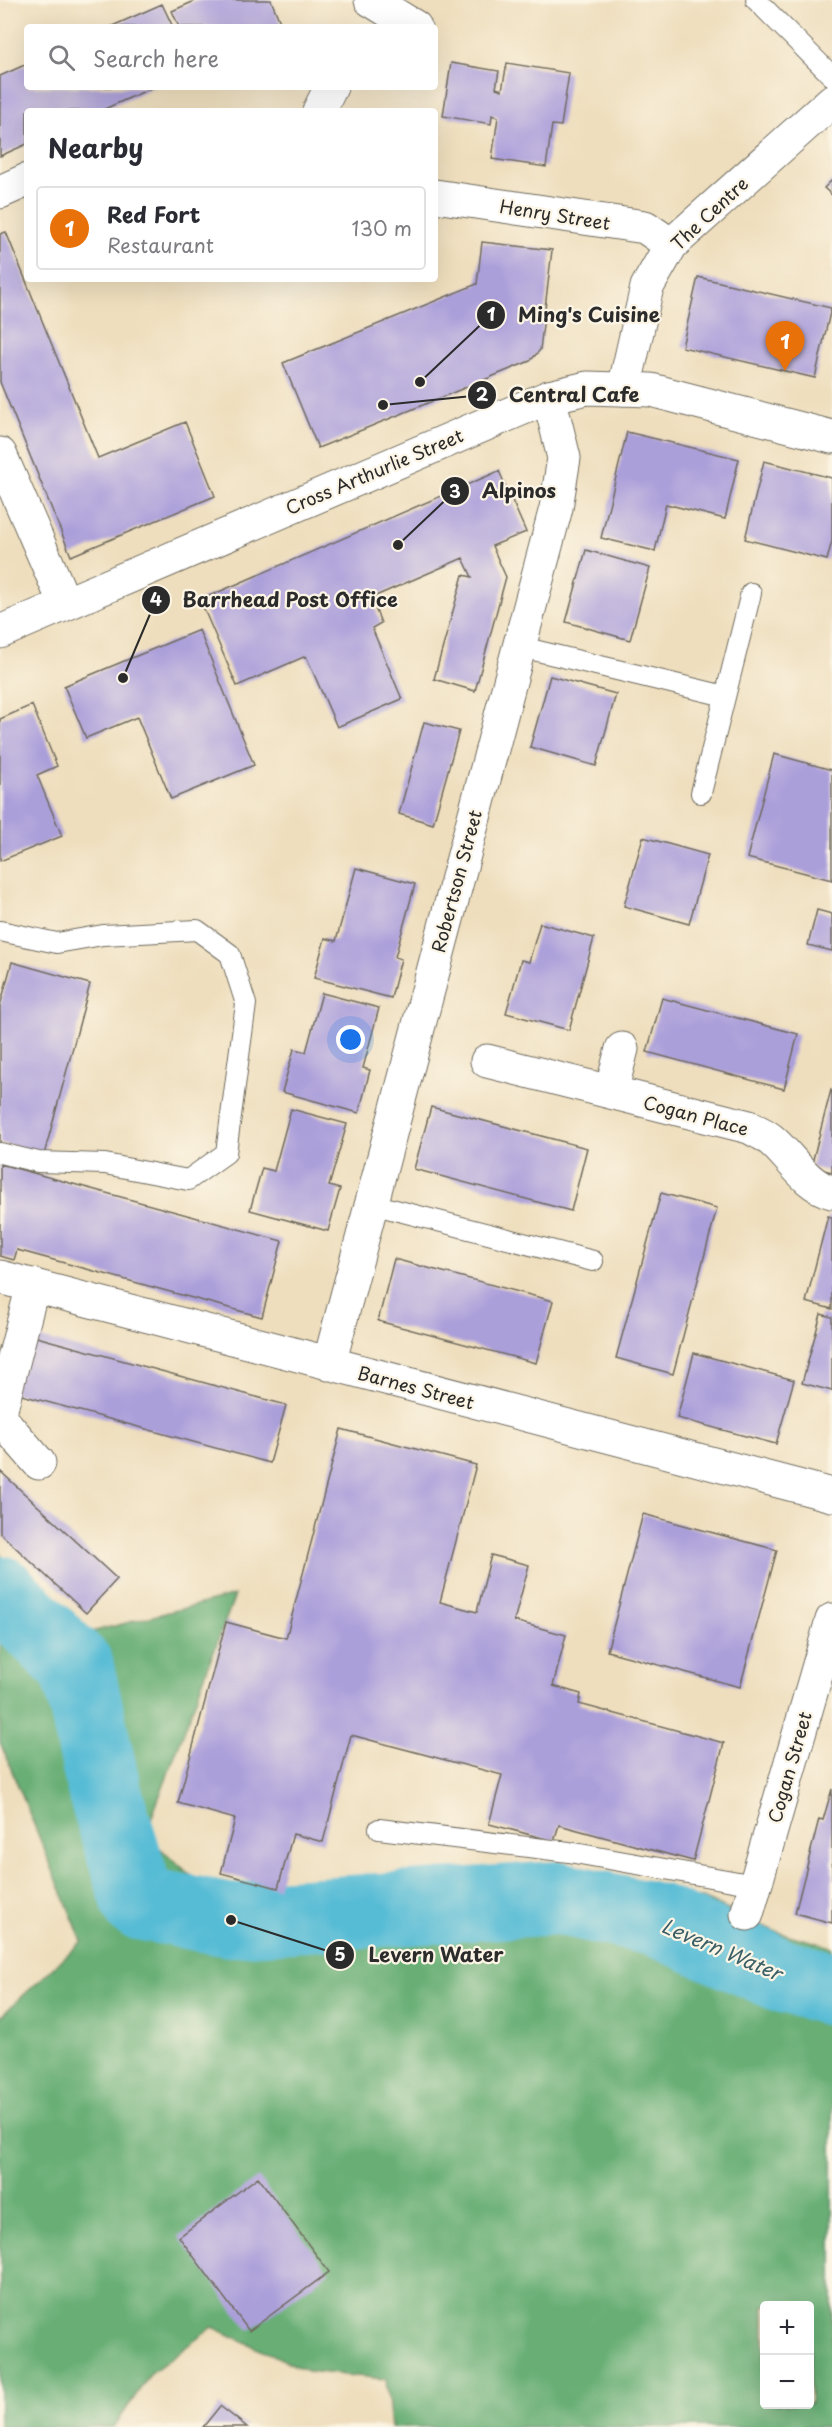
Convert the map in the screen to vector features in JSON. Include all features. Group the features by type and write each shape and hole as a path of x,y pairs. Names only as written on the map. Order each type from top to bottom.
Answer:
{"street":[{"path":"360,24 371,0 410,24"},
{"path":"320,108 330,90"},
{"name":"The Centre","path":"624,389 646,286 671,245 832,101"},
{"path":"0,192 24,181"},
{"name":"Henry Street","path":"438,196 645,227 671,245"},
{"name":"Cross Arthurlie Street","path":"0,632 549,396 587,388 651,390 832,436"},
{"name":"Robertson Street","path":"329,1364 517,646 556,508 564,458 549,396"},
{"path":"0,454 65,604"},
{"path":"611,1092 622,1049"},
{"name":"Cogan Place","path":"487,1061 749,1127 770,1139 795,1166 824,1190 832,1192"},
{"name":"Barnes Street","path":"0,1276 832,1495"},
{"path":"0,1413 33,1285"},
{"path":"0,1418 39,1463"},
{"name":"Cogan Street","path":"751,1899 832,1620"}],"lane":[{"path":"756,0 832,76"},
{"path":"701,793 751,593"},
{"path":"517,646 725,696"},
{"path":"0,931 57,943 103,935 197,930 230,954 246,1004 226,1153 188,1180 105,1164 38,1162 0,1153"},
{"path":"372,1204 593,1261"},
{"path":"379,1829 569,1852 751,1899"}],"green space":[{"path":"0,1553 64,1639 235,1595 145,1835 217,1898 702,1898 774,1931 832,1947 832,2427 391,2427 386,2379 307,2371 213,2327 151,2373 114,2427 0,2427 0,2017 82,1941 0,1742"}],"building":[{"path":"197,0 271,0 281,24 178,24 172,11"},
{"path":"162,4 172,24 117,24"},
{"path":"451,63 499,71 496,88 502,90 507,63 569,73 561,126 552,125 546,167 492,159 498,117 492,115 491,124 443,116"},
{"path":"24,65 24,90 147,90 107,108 24,108 24,145 0,156 0,76"},
{"path":"832,180 832,195 824,188"},
{"path":"6,232 24,276 24,282 26,282 98,458 185,422 215,496 71,556 0,382 0,234"},
{"path":"482,242 552,250 540,350 530,361 318,448 283,363 477,284"},
{"path":"698,277 831,308 815,378 682,347"},
{"path":"627,432 739,459 725,519 666,504 655,551 601,538"},
{"path":"764,461 832,478 832,541 827,560 745,539"},
{"path":"499,471 526,532 492,546 506,577 475,691 434,679 463,575 472,577 463,558 371,598 381,623 372,628 402,699 337,727 306,656 237,686 200,600"},
{"path":"586,550 650,568 630,640 566,622"},
{"path":"199,630 254,765 171,799 137,717 86,738 64,686"},
{"path":"550,676 616,694 596,766 530,747"},
{"path":"32,705 57,766 37,775 62,836 0,861 0,719"},
{"path":"424,722 459,731 433,824 399,814"},
{"path":"774,754 832,770 832,880 747,858"},
{"path":"643,837 708,855 689,924 624,906"},
{"path":"356,868 415,884 395,957 401,959 391,998 314,978 325,938 336,941"},
{"path":"817,910 832,914 832,951 808,945"},
{"path":"540,923 594,938 569,1030 506,1013 521,960 529,962"},
{"path":"12,962 90,984 44,1155 0,1143 0,1006"},
{"path":"322,993 379,1008 363,1068 370,1070 359,1113 282,1092 294,1049 306,1052"},
{"path":"662,998 798,1034 784,1089 647,1052"},
{"path":"832,1091 832,1172 811,1167"},
{"path":"431,1107 587,1148 571,1211 414,1169"},
{"path":"291,1109 347,1124 329,1186 340,1189 328,1231 250,1210 262,1168 274,1171"},
{"path":"0,1164 282,1241 262,1317 17,1250 14,1260 0,1256"},
{"path":"661,1193 717,1208 673,1374 616,1358"},
{"path":"828,1216 832,1217 832,1309 806,1302"},
{"path":"394,1259 553,1301 536,1363 378,1321"},
{"path":"821,1314 832,1317 832,1391 802,1383"},
{"path":"29,1335 286,1405 270,1463 14,1393"},
{"path":"694,1353 794,1380 776,1444 677,1418"},
{"path":"341,1429 476,1465 440,1602 477,1612 491,1555 529,1565 514,1621 566,1635 553,1686 581,1694 579,1704 724,1743 693,1861 559,1825 554,1841 489,1824 502,1775 351,1735 323,1842 293,1834 278,1888 221,1873 235,1819 178,1803 226,1622 286,1638"},
{"path":"0,1471 117,1579 86,1613 0,1533"},
{"path":"643,1514 777,1550 740,1687 607,1651"},
{"path":"832,1789 832,1923 795,1913 819,1819 823,1820"},
{"path":"258,2177 329,2272 249,2331 179,2237"},
{"path":"220,2406 247,2427 203,2427"}],"waterway":[{"name":"Levern Water","path":"0,1592 77,1667 105,1793 139,1903 231,1920 558,1898 657,1920 784,1976 832,1989"}],"place":[{"name":"Red Fort","path":"785,371"},
{"name":"Ming's Cuisine","path":"420,382"},
{"name":"Central Cafe","path":"383,405"},
{"name":"Alpinos","path":"398,545"},
{"name":"Barrhead Post Office","path":"123,678"},
{"name":"Levern Water","path":"231,1920"}]}
